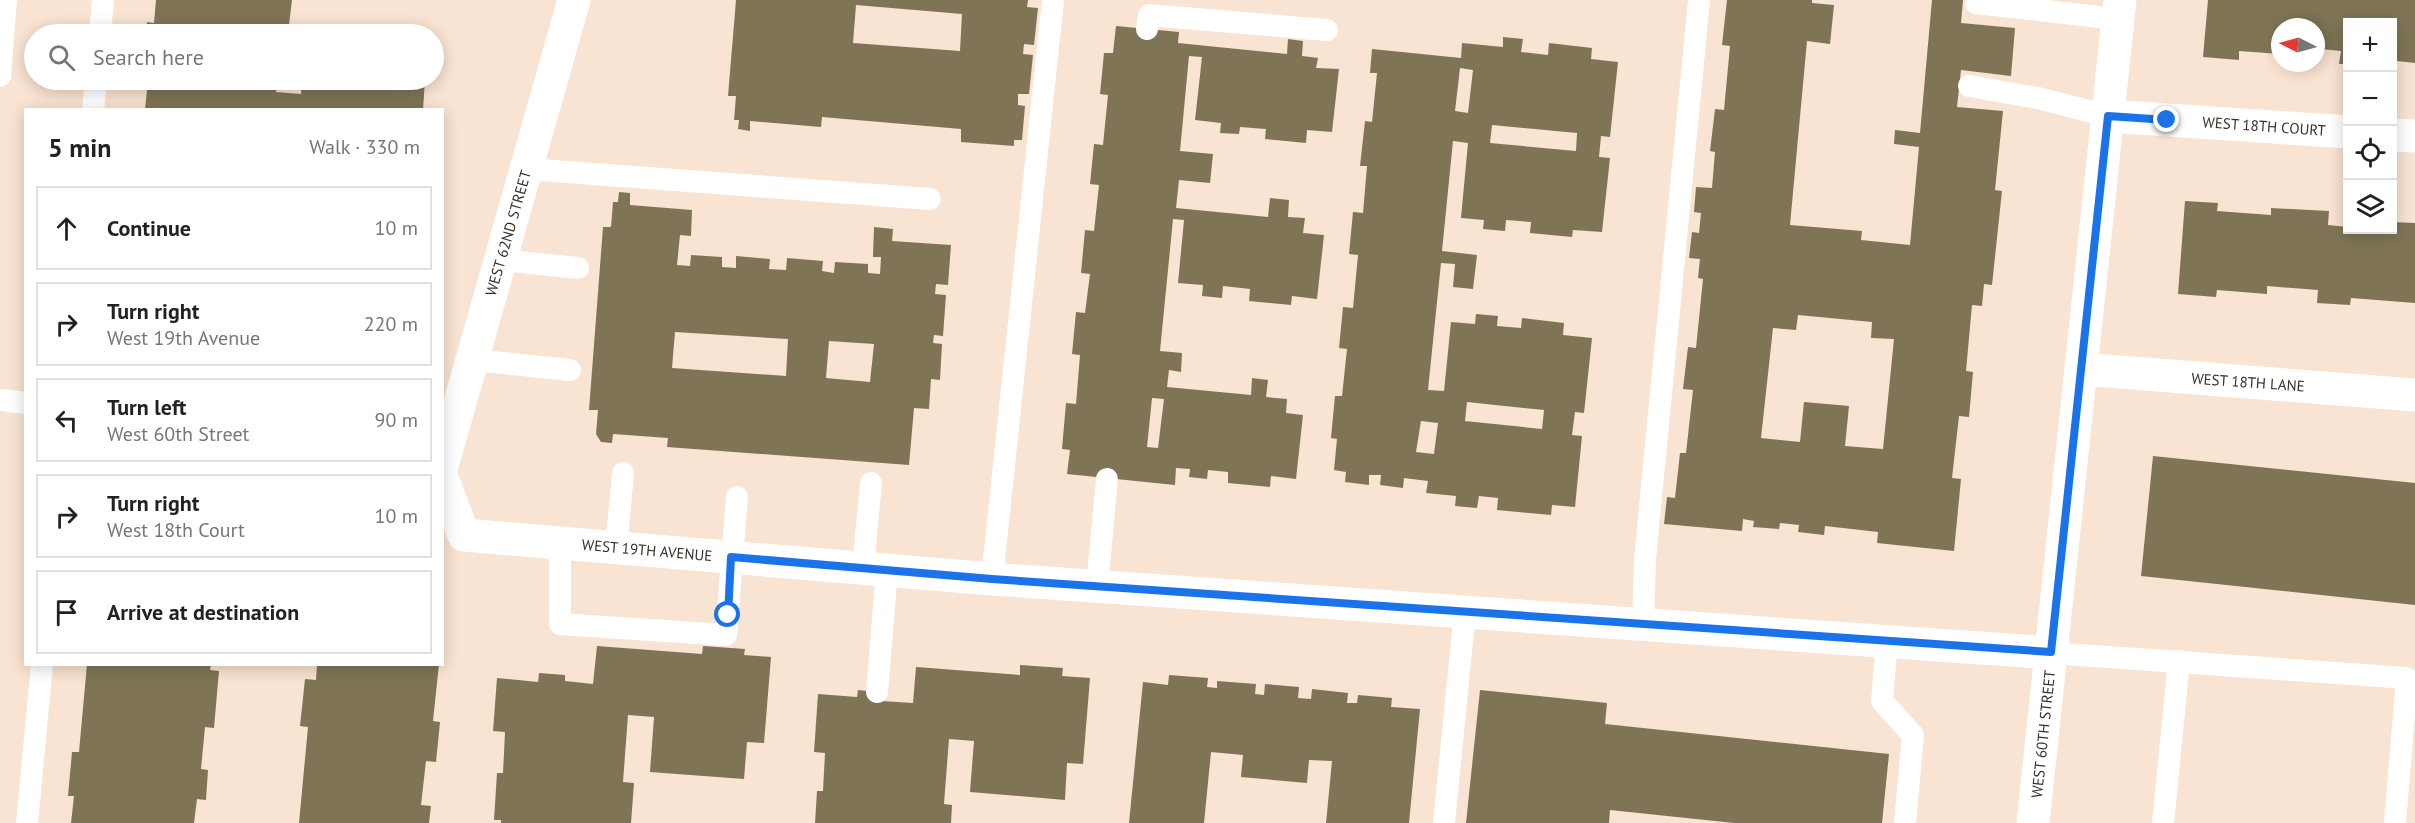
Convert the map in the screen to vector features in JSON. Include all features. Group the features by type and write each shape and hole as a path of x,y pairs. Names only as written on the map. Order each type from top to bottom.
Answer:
{"street":[{"name":"WEST 62ND STREET","path":"444,460 574,0"},
{"name":"WEST 60TH STREET","path":"2033,823 2119,10"},
{"name":"WEST 18TH COURT","path":"2108,116 2343,132"},
{"path":"2397,135 2415,136"},
{"name":"WEST 18TH LANE","path":"2081,369 2415,395"},
{"name":"WEST 62ND STREET","path":"444,466 464,535"},
{"name":"WEST 19TH AVENUE","path":"464,535 992,579 2051,652"}],"lane":[{"path":"0,76 6,0"},
{"path":"101,24 103,0"},
{"path":"992,579 1053,0"},
{"path":"1642,624 1646,547 1699,0"},
{"path":"1976,3 2119,10"},
{"path":"1147,29 1149,15 1327,30"},
{"path":"1969,86 2038,98 2108,116"},
{"path":"93,108 95,90"},
{"path":"527,169 930,200"},
{"path":"501,260 578,268"},
{"path":"473,360 570,370"},
{"path":"0,400 24,403"},
{"path":"616,548 623,473"},
{"path":"1097,586 1107,478"},
{"path":"871,483 877,692"},
{"path":"560,543 560,624 726,635 737,497"},
{"path":"1444,823 1465,611"},
{"path":"1887,641 1882,701 1913,735 1905,823"},
{"path":"2051,652 2407,678 2395,823"},
{"path":"2163,823 2179,661"},
{"path":"27,823 42,666"}],"building":[{"path":"156,0 292,0 289,24 147,24 147,22 154,23"},
{"path":"736,0 1028,0 1027,7 1038,8 1034,45 1024,44 1023,54 1033,55 1029,94 1018,94 1018,105 1025,106 1022,140 1014,140 1014,146 961,142 961,129 822,117 821,127 750,121 750,131 738,129 739,120 734,120 736,96 728,96","holes":["856,5 962,14 960,51 853,43"]},
{"path":"1727,0 1812,0 1812,3 1834,5 1830,44 1807,41 1790,225 1862,231 1861,240 1910,245 1919,147 1894,144 1895,130 1920,133 1932,0 1963,0 1961,23 2015,28 2011,76 1961,70 1957,107 2003,111 1995,190 2002,191 1992,285 1984,284 1982,306 1972,305 1966,371 1973,372 1969,417 1959,416 1952,478 1961,479 1954,551 1877,543 1878,532 1825,526 1824,535 1798,532 1799,525 1780,523 1779,529 1753,527 1754,521 1743,519 1742,531 1664,524 1667,497 1675,498 1680,453 1686,453 1693,390 1683,389 1688,347 1696,348 1703,279 1698,278 1700,259 1689,258 1692,232 1699,233 1701,213 1694,212 1696,187 1712,188 1715,152 1710,151 1715,109 1724,110 1730,46 1722,45","holes":["1798,315 1872,322 1871,338 1894,339 1883,449 1845,446 1849,406 1804,402 1800,442 1761,438 1773,328 1796,330"]},
{"path":"2208,0 2415,0 2415,63 2397,61 2397,18 2343,18 2343,64 2339,64 2341,51 2325,49 2325,18 2271,18 2271,53 2239,51 2239,60 2203,57"},
{"path":"1116,26 1179,32 1178,43 1287,54 1288,39 1303,41 1302,56 1318,58 1316,68 1339,69 1332,132 1307,130 1306,143 1265,139 1266,129 1240,127 1239,134 1220,133 1221,123 1195,120 1202,57 1189,56 1180,151 1213,154 1210,183 1179,180 1176,208 1268,217 1270,198 1289,200 1288,217 1305,218 1303,233 1324,235 1317,299 1292,296 1291,305 1249,301 1250,289 1223,286 1222,298 1202,296 1203,285 1178,283 1184,220 1173,219 1160,351 1182,353 1181,372 1169,370 1167,387 1251,395 1252,378 1268,380 1266,397 1287,399 1286,413 1303,415 1296,479 1271,476 1270,487 1228,483 1228,472 1208,470 1207,479 1189,477 1190,469 1176,468 1175,485 1067,474 1070,450 1062,449 1066,403 1076,404 1080,355 1072,354 1076,312 1085,313 1090,274 1081,273 1085,230 1094,231 1099,185 1090,184 1094,144 1103,145 1108,95 1100,94 1104,53 1113,53","holes":["1152,398 1164,399 1158,448 1147,447"]},
{"path":"1503,37 1523,39 1521,52 1548,55 1549,43 1592,48 1591,59 1618,62 1610,137 1601,136 1599,157 1610,158 1602,232 1573,230 1572,237 1530,233 1531,222 1506,220 1505,231 1483,229 1484,220 1461,218 1468,143 1453,141 1442,251 1477,255 1473,289 1453,287 1455,264 1441,263 1428,390 1444,391 1451,322 1475,324 1476,314 1498,316 1497,326 1521,328 1522,318 1564,323 1563,335 1592,338 1584,413 1575,412 1572,435 1582,436 1575,507 1552,505 1551,515 1497,510 1498,498 1479,496 1477,508 1455,506 1456,496 1426,493 1428,481 1404,478 1403,488 1380,485 1381,475 1369,475 1369,485 1345,482 1346,472 1334,470 1337,439 1331,438 1335,396 1342,396 1347,349 1339,348 1343,307 1353,308 1358,255 1349,254 1353,212 1363,213 1367,166 1360,166 1365,121 1372,122 1377,73 1370,73 1372,49 1461,58 1462,43 1503,47","holes":["1460,68 1473,70 1468,113 1455,111","1492,125 1577,133 1576,151 1490,143","1467,402 1544,410 1542,429 1465,421","1421,421 1438,423 1434,454 1416,452"]},
{"path":"147,90 276,90 276,92 301,94 301,90 424,90 423,108 145,108"},
{"path":"619,192 630,193 630,205 692,210 691,236 680,235 677,265 690,266 691,255 722,257 722,267 736,268 736,256 770,259 769,269 786,270 787,258 823,261 822,271 834,273 835,262 868,264 868,273 880,274 881,257 873,257 874,227 893,229 892,241 951,245 948,285 936,284 935,294 946,295 943,336 934,335 933,343 942,344 940,380 931,379 929,409 914,408 909,465 667,447 668,438 613,434 612,443 601,442 596,434 598,410 589,410 603,227 611,227 613,202 618,202","holes":["675,332 788,339 786,376 672,368","829,341 874,344 870,382 826,378"]},
{"path":"2185,201 2218,203 2217,211 2271,215 2271,208 2329,211 2328,225 2343,226 2343,234 2397,234 2397,222 2415,223 2415,303 2351,298 2350,305 2317,303 2318,290 2267,286 2267,294 2217,290 2216,297 2178,294"},
{"path":"2153,456 2415,483 2415,605 2141,576"},
{"path":"597,646 702,654 703,646 745,649 744,655 771,657 764,743 747,742 744,779 650,772 654,717 628,715 623,782 634,783 631,823 501,823 501,820 494,820 497,773 503,773 505,732 493,731 497,678 538,682 539,673 565,675 565,681 593,684"},
{"path":"1020,665 1063,668 1062,676 1090,678 1083,764 1067,763 1065,800 970,792 974,741 949,739 944,804 952,805 951,823 815,823 817,791 823,791 825,753 814,752 818,694 857,697 858,690 877,692 881,701 913,703 916,667 1020,675"},
{"path":"87,666 211,666 210,670 219,671 214,728 205,727 201,769 208,770 206,800 197,799 194,823 71,823 74,796 68,796 72,752 79,752"},
{"path":"317,666 439,666 433,721 440,722 436,762 426,761 421,805 431,806 429,823 299,823 308,727 300,726 305,679 316,680"},
{"path":"1169,675 1208,678 1207,687 1217,688 1217,681 1256,684 1255,694 1264,695 1265,684 1299,687 1298,698 1311,699 1312,689 1348,693 1347,703 1357,703 1358,695 1392,698 1391,707 1420,709 1409,823 1326,823 1332,761 1309,760 1307,783 1241,777 1243,755 1211,752 1204,823 1129,823 1143,682 1168,685"},
{"path":"1480,690 1607,703 1605,724 1889,754 1882,823 1734,823 1610,810 1609,823 1466,823"}],"route":[{"path":"728,615 731,557 992,579 2051,652 2108,116 2167,120"}]}
